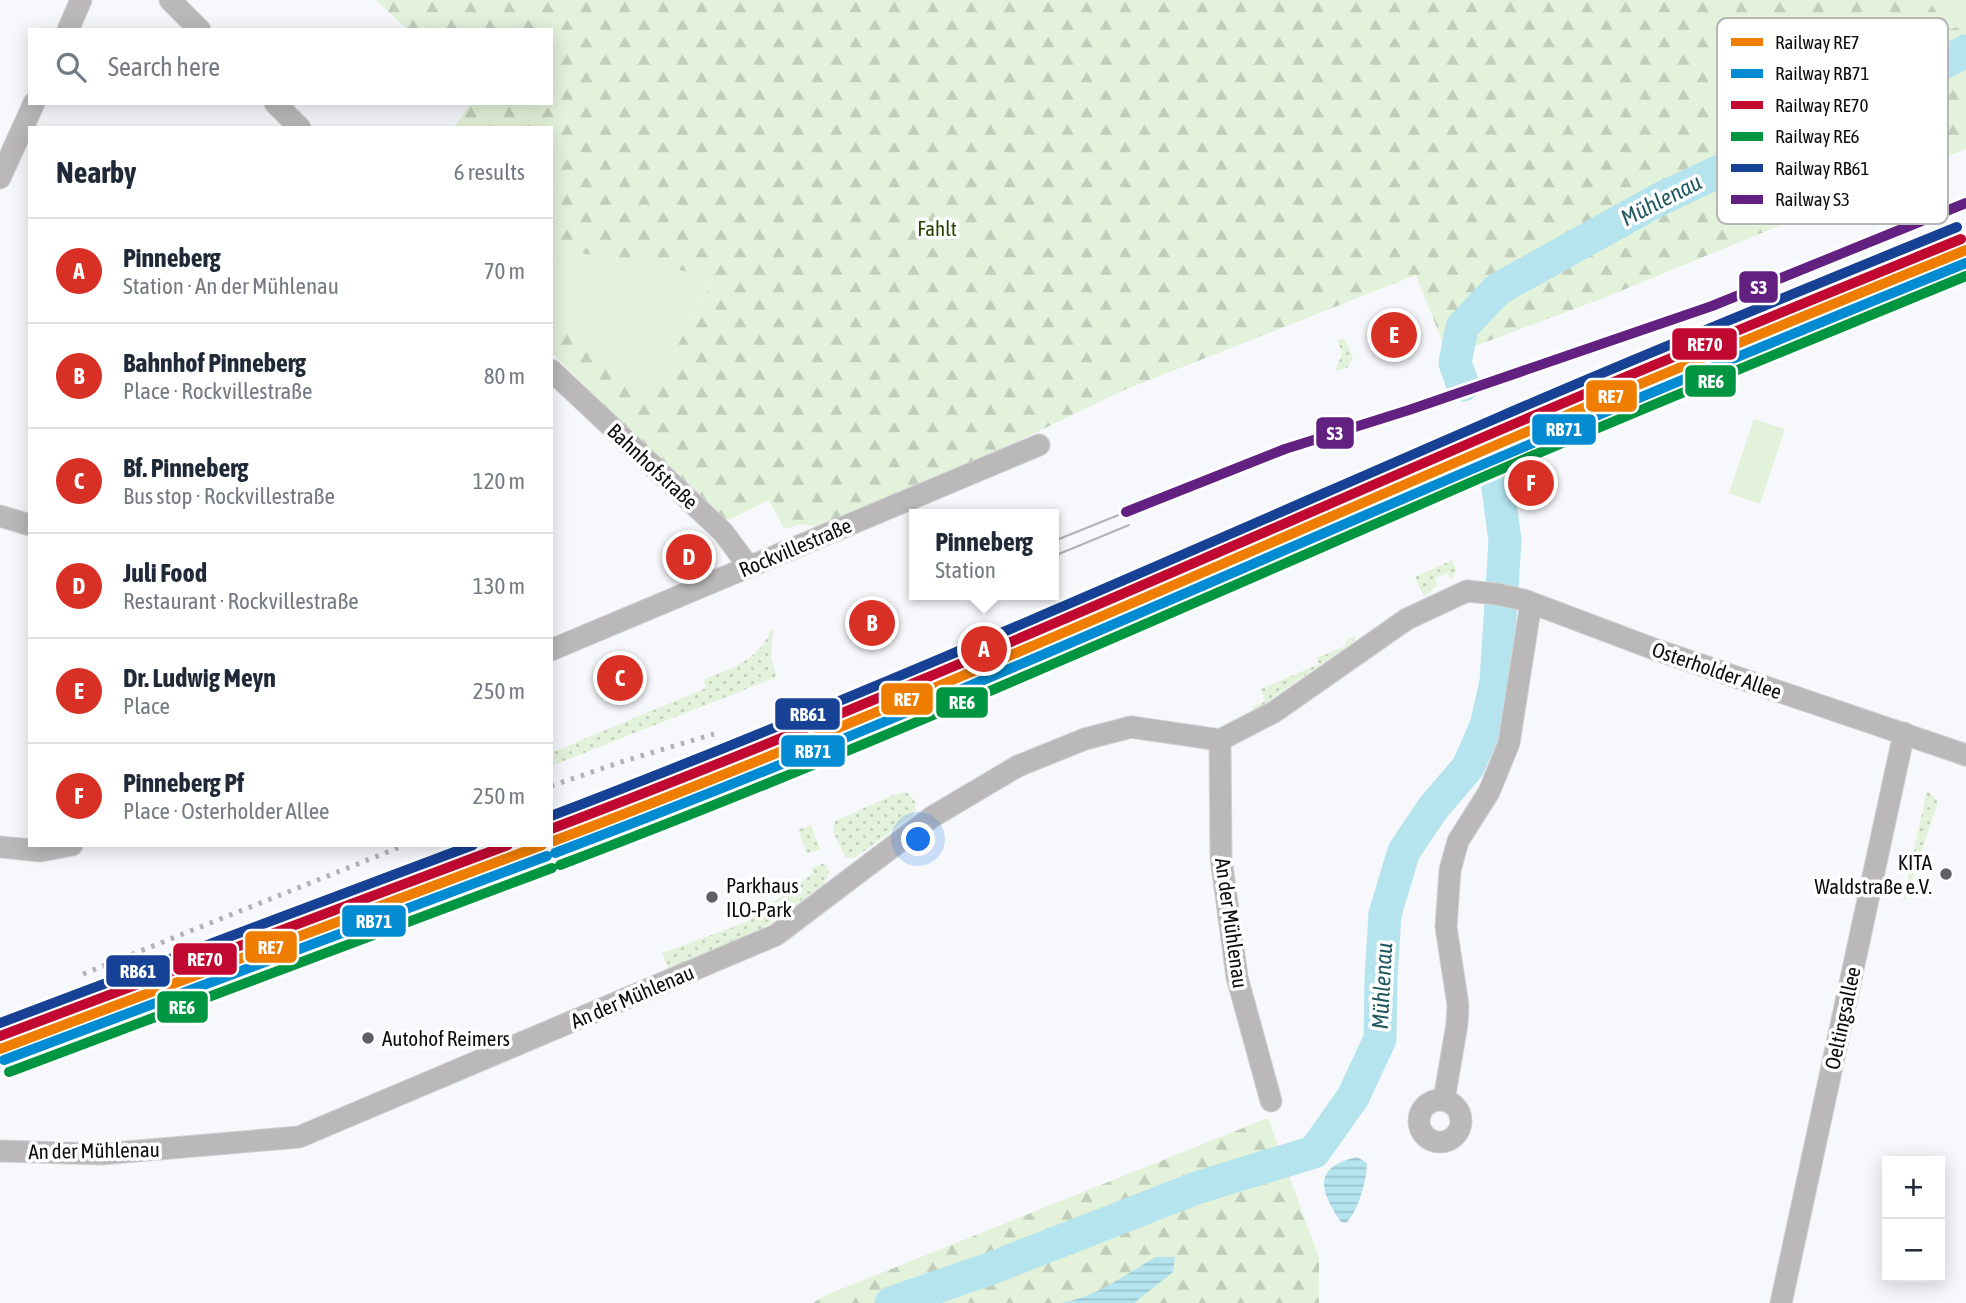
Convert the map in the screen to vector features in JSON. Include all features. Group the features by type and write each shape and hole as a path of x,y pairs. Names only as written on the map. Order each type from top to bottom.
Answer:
{"street":[{"path":"69,28 81,0"},
{"path":"170,0 198,28"},
{"path":"0,178 33,105"},
{"path":"277,105 298,126"},
{"name":"Bahnhofstraße","path":"553,372 723,531 749,567"},
{"name":"Rockvillestraße","path":"553,649 1039,444"},
{"path":"0,516 28,524"},
{"name":"Osterholder Allee","path":"1220,740 1274,712 1407,619 1467,591 1497,594 1528,602 1654,649 1966,755"},
{"path":"1444,1100 1458,1004 1446,927 1450,870 1458,841 1489,792 1510,743 1528,602"},
{"name":"An der Mühlenau","path":"0,1151 102,1154 299,1137 776,935 932,817 1018,766 1085,739 1131,727 1220,740 1221,858 1237,977 1271,1101"},
{"name":"Oeltingsallee","path":"1780,1303 1904,733"},
{"path":"0,847 41,851 62,847"}],"green space":[{"name":"Fahlt","path":"376,0 1928,0 1942,18 1717,18 1717,224 1784,224 1601,299 1448,356 1416,275 1124,390 833,530 801,524 784,529 769,500 731,519 720,521 553,354 553,305 651,396 714,277 573,252 553,282 553,126 455,126 470,105 553,105 553,28 406,28"},
{"path":"1928,0 1966,0 1966,33 1958,27 1950,29 1948,18 1942,18"},
{"name":"Fahlt","path":"1948,26 1950,29 1958,27 1966,33 1966,149 1948,156"},
{"path":"573,252 714,276 651,396 553,305 553,282"},
{"path":"1338,340 1346,341 1353,358 1347,368 1335,371 1342,354"},
{"path":"1754,419 1785,429 1760,504 1729,493"},
{"path":"1452,560 1457,571 1451,579 1448,573 1435,578 1437,585 1424,597 1415,577"},
{"path":"773,630 771,658 777,677 553,765 553,752 706,688 703,680 743,662"},
{"path":"1356,636 1353,642 1254,711 1252,707 1265,701 1261,689 1319,664 1317,658 1345,646 1347,639"},
{"path":"1927,790 1938,802 1906,899 1903,901"},
{"path":"906,792 916,804 910,818 857,856 845,857 833,831 835,821 893,795"},
{"path":"811,825 820,849 807,854 798,830"},
{"path":"826,865 829,872 824,884 728,950 671,975 662,953 747,922 813,873 812,868"},
{"path":"1268,1118 1319,1258 1319,1303 813,1303 824,1296"}],"water":[{"path":"1357,1157 1367,1163 1364,1186 1350,1218 1346,1223 1341,1222 1328,1200 1324,1181 1333,1167"},
{"path":"1155,1257 1175,1257 1173,1272 1134,1303 1061,1303 1098,1291"}],"waterway":[{"name":"Mühlenau","path":"1948,60 1966,51"},
{"name":"Mühlenau","path":"1463,385 1455,363 1462,327 1498,289 1658,200 1717,172"},
{"name":"Mühlenau","path":"891,1303 989,1269 1199,1187 1314,1152 1353,1097 1380,1039 1385,914 1404,851 1433,808 1468,767 1486,726 1496,682 1505,541 1495,465"}],"tram line":[{"path":"1059,539 1126,512"},
{"path":"1059,554 1129,525"}],"railway":[{"path":"553,785 714,734"},
{"path":"83,974 400,847"},
{"path":"0,1035 16,1028"}],"rail line":[{"name":"S3","path":"1948,210 1966,203"},
{"name":"S3","path":"1126,512 1285,449 1409,410 1712,306 1914,224"},
{"name":"RB61","path":"553,815 908,672 1554,393 1957,227"},
{"name":"RE70","path":"553,828 912,684 1564,403 1961,239"},
{"name":"RE7","path":"553,841 913,697 1567,415 1966,250"},
{"name":"RB71","path":"555,853 919,707 1575,425 1966,263"},
{"name":"RE6","path":"560,865 922,720 1520,461 1966,276"},
{"name":"RB61","path":"0,1023 468,847"},
{"name":"RE70","path":"0,1036 503,847"},
{"name":"RE7","path":"0,1049 537,847"},
{"name":"RB71","path":"4,1060 547,856"},
{"name":"RE6","path":"9,1072 552,868"}],"place":[{"name":"Dr. Ludwig Meyn","path":"1394,335"},
{"name":"Pinneberg Pf","path":"1531,483"},
{"name":"Juli Food","path":"689,557"},
{"name":"Bahnhof Pinneberg","path":"872,623"},
{"name":"Pinneberg","path":"984,649"},
{"name":"Bf. Pinneberg","path":"620,678"},
{"name":"KITA Waldstraße e.V.","path":"1946,874"},
{"name":"Parkhaus ILO-Park","path":"712,897"},
{"name":"Autohof Reimers","path":"368,1038"}]}
